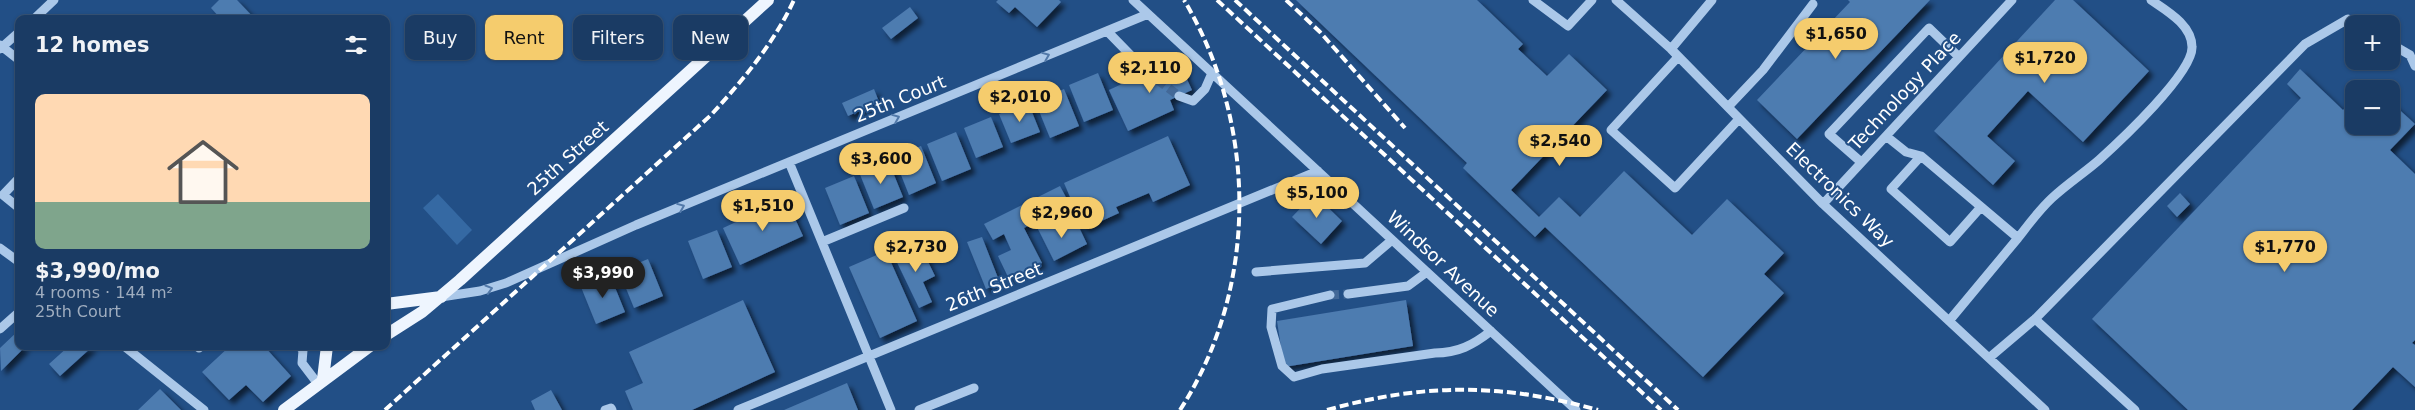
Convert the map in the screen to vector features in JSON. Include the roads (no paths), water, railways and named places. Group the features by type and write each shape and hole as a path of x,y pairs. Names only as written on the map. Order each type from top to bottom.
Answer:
{"main road":[{"name":"25th Street","path":"390,332 441,297 768,0"},
{"path":"390,303 441,297"},
{"path":"321,382 326,350"},
{"path":"284,410 365,350"}],"street":[{"path":"38,15 54,0"},
{"name":"Windsor Avenue","path":"1132,0 1576,410"},
{"path":"1533,0 1568,26 1592,0"},
{"name":"Electronics Way","path":"1616,0 1670,49 1823,204 2046,410"},
{"path":"1670,49 1712,0"},
{"name":"Technology Place","path":"1823,204 2012,0"},
{"path":"1949,320 2051,199 2098,161 2129,132 2170,88 2190,58 2192,47 2184,26 2151,0"},
{"path":"1728,107 1763,70 1813,4"},
{"name":"25th Court","path":"441,297 480,291 506,283 636,225 1148,14"},
{"path":"1989,358 2035,319 2305,44 2345,20"},
{"path":"1861,162 1829,134 1929,28 1959,57"},
{"path":"1107,31 1148,72"},
{"path":"15,35 1,47 15,57"},
{"path":"2400,49 2410,55 2415,66"},
{"path":"1678,57 1611,130 1675,188 1739,119"},
{"path":"1180,96 1193,101 1205,89 1212,73"},
{"path":"1886,136 1906,152 1921,156 2018,238"},
{"path":"1921,156 1891,189 1950,242 1981,207"},
{"path":"789,162 891,410"},
{"name":"26th Street","path":"738,410 1318,171"},
{"path":"15,182 3,195 15,205"},
{"path":"822,242 904,208"},
{"path":"1256,272 1366,263 1392,240"},
{"path":"0,248 15,260"},
{"path":"1348,294 1408,286 1427,272"},
{"path":"1330,295 1272,309 1270,327 1282,366 1294,378 1322,369 1436,353 1451,353 1474,344 1491,331"},
{"path":"0,329 15,316"},
{"path":"2035,319 2135,410"},
{"path":"129,350 204,410"},
{"path":"303,350 302,363 321,382"},
{"path":"919,410 974,388"},
{"path":"605,410 611,408 612,410"}],"tunnel":[{"path":"1147,72 1179,96"},
{"path":"1330,295 1348,294"}],"railway":[{"path":"385,410 711,115 757,60 777,31 794,0"},
{"path":"1180,410 1206,362 1224,312 1235,259 1239,206 1236,152 1226,99 1208,48 1184,0"},
{"path":"1217,0 1661,410"},
{"path":"1235,0 1678,410"},
{"path":"1286,0 1320,32 1405,128"},
{"path":"1327,410 1396,395 1462,390 1529,395 1598,410"}]}
